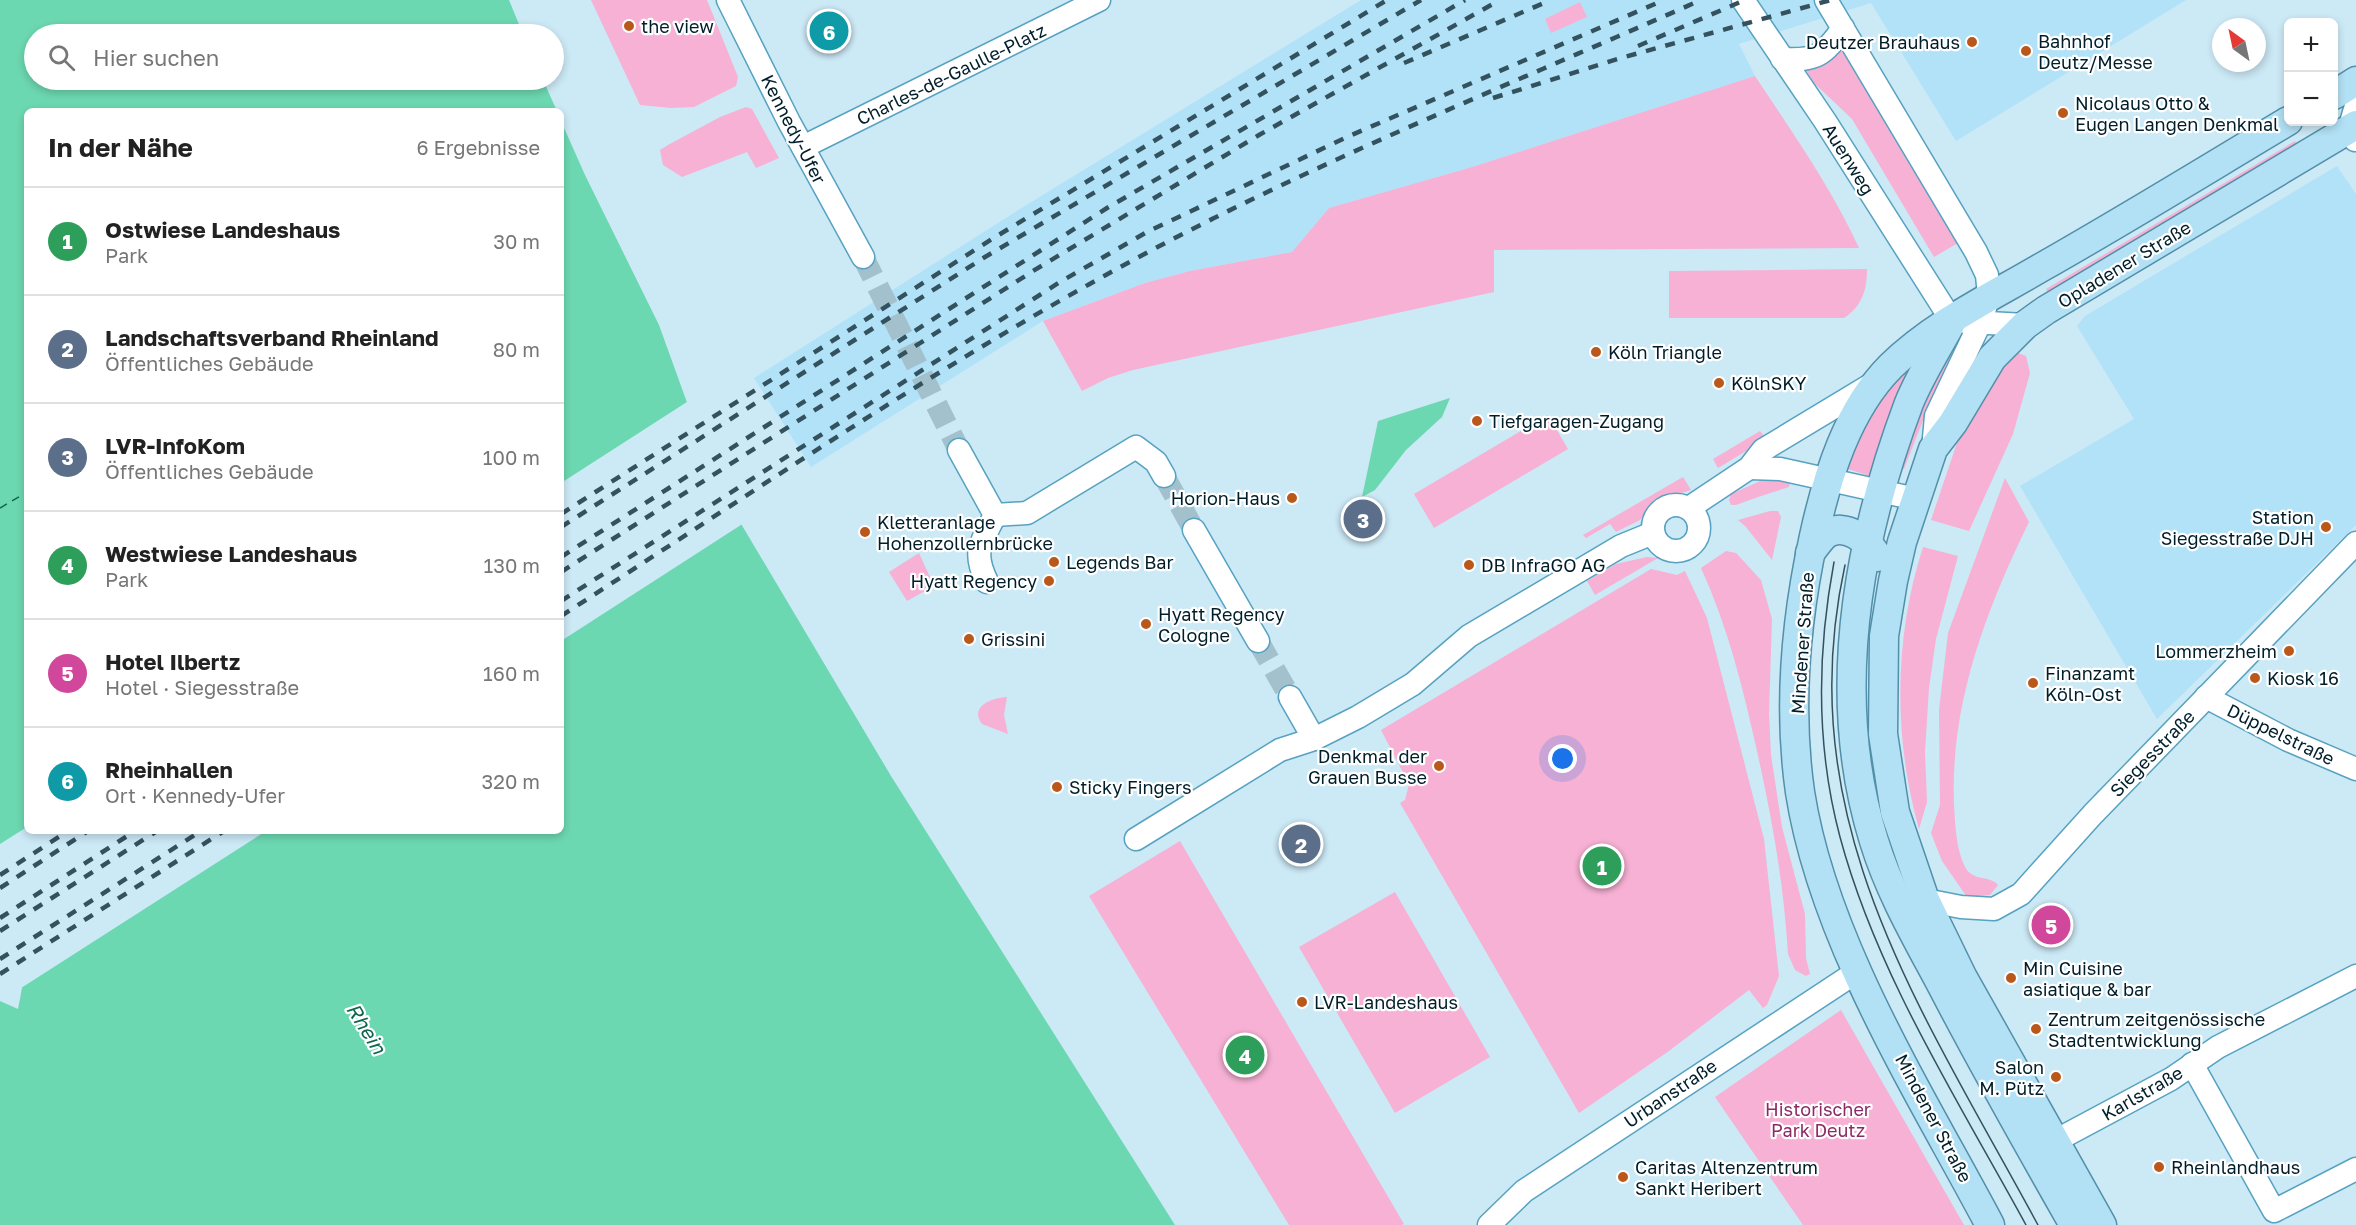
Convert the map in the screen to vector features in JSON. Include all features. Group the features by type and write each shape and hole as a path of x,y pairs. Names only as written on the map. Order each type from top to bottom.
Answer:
{"main road":[{"path":"2338,92 2356,81"},
{"path":"1984,310 2284,124"},
{"name":"Opladener Straße","path":"1933,449 1953,423 1992,358 2025,325 2354,125"},
{"name":"Mindener Straße","path":"1984,310 1952,321 1914,347 1878,381 1853,421 1829,481 1810,553 1802,595 1794,701 1800,792 1818,867 1858,971 1881,1019 1990,1225"},
{"name":"Mindener Straße","path":"1952,321 1910,401 1880,491 1868,541 1851,645 1850,688 1854,742 1874,841 1897,902 1969,1039 2074,1225"},
{"path":"1933,449 1893,580 1884,636 1883,735 1895,812 1925,900 1962,976 2102,1225"},
{"path":"1810,553 1824,536 1834,530 1850,532 1868,541 1893,580"}],"street":[{"name":"Kennedy-Ufer","path":"728,0 863,258"},
{"name":"Charles-de-Gaulle-Platz","path":"803,147 1099,0"},
{"name":"Auenweg","path":"1743,0 1952,321"},
{"path":"1826,0 1976,252 1987,275 1984,310 1936,416 1933,449"},
{"path":"1782,59 1819,57 1828,50 1843,28"},
{"path":"1984,310 2025,325"},
{"path":"1689,508 1749,468 1763,450 1878,381"},
{"path":"995,516 1027,513 1136,447 1156,462 1164,476"},
{"path":"960,450 995,516"},
{"path":"1749,468 1780,469 1916,499"},
{"path":"1674,504 1689,508 1695,513 1700,527 1691,545 1685,549 1671,550 1659,544 1653,532 1655,517 1666,506 1674,504"},
{"path":"987,582 978,561 980,548 995,516"},
{"path":"1194,530 1258,641"},
{"path":"1136,839 1280,750 1314,739 1413,684 1469,636 1621,546 1653,532"},
{"name":"Siegesstraße","path":"1925,900 1961,907 1994,909 2021,894 2206,697 2356,543"},
{"path":"1290,697 1314,739"},
{"name":"Düppelstraße","path":"2206,697 2288,740 2356,769"},
{"name":"Urbanstraße","path":"1489,1225 1524,1191 1858,971"},
{"name":"Karlstraße","path":"2055,1141 2171,1079 2218,1047 2356,976"},
{"path":"2192,1064 2274,1211 2356,1169"}],"shaded area":[{"path":"1361,0 2186,0 1956,141 1871,3 1739,44 1755,76 1472,167 1329,208 1292,252 1190,271 1145,283 1043,321 811,467 754,378 1020,209"},
{"path":"2337,166 2356,194 2356,525 2157,719 2020,486 2134,419 2077,326 2085,316"}],"green space":[{"path":"591,0 707,0 738,77 736,86 694,107 671,108 640,105"},
{"path":"1580,2 1587,17 1551,33 1545,19"},
{"path":"1840,46 1958,243 1934,257 1852,119 1813,82 1804,66"},
{"path":"1755,76 1824,182 1859,248 1494,250 1494,292 1133,370 1108,378 1082,391 1043,321 1145,283 1190,271 1292,252 1329,208 1472,167"},
{"path":"746,107 752,109 779,158 756,168 747,152 682,177 663,165 660,150 720,117"},
{"path":"2295,141 2299,149 2051,297 2046,289"},
{"path":"1867,269 1862,297 1855,308 1844,318 1669,318 1669,271"},
{"path":"1958,345 1931,400 1904,469 1896,466 1905,436 1951,347"},
{"path":"2013,351 2026,356 2030,373 2013,434 1969,531 1931,520 1964,422"},
{"path":"1921,354 1876,478 1845,468 1876,402"},
{"path":"1548,415 1568,449 1434,528 1414,494"},
{"path":"1760,431 1766,439 1718,468 1713,459"},
{"path":"1683,477 1691,490 1659,500 1640,520 1616,532 1610,524 1586,538 1583,535"},
{"path":"1791,477 1789,487 1731,505 1729,500 1731,494 1765,479"},
{"path":"2005,478 2029,522 1999,589 1974,658 1958,730 1954,767 1956,828 1962,860 1972,875 1991,880 1998,885 1990,895 1967,897 1942,861 1931,833 1940,805 1939,710 1948,633"},
{"path":"1778,511 1781,517 1772,560 1738,520"},
{"path":"1923,547 1958,556 1936,639 1929,688 1925,752 1927,802 1919,829 1905,759 1900,687 1906,616"},
{"path":"1726,551 1736,553 1761,580 1772,619 1769,713 1771,755 1782,827 1805,914 1806,958 1810,974 1806,976 1795,970 1788,954 1777,852 1757,751 1734,658 1711,590 1701,568"},
{"path":"919,553 934,586 907,601 889,572"},
{"path":"1647,557 1658,558 1595,595 1587,581 1616,564"},
{"path":"1651,569 1677,575 1685,571 1707,618 1764,839 1779,976 1767,1005 1763,1008 1749,990 1669,1051 1579,1113 1400,803 1405,800 1409,784 1381,730"},
{"path":"1007,697 1004,715 1008,734 982,724 978,712 989,701"},
{"path":"1180,841 1404,1224 1289,1225 1089,896"},
{"path":"1395,892 1490,1057 1395,1113 1299,947"},
{"name":"Historischer Park Deutz","path":"1841,1010 1964,1225 1803,1225 1715,1097"}],"water":[{"name":"Rhein","path":"0,0 509,0 519,24 24,24 24,90 548,90 556,108 24,108 24,834 564,834 564,128 659,325 715,480 891,776 1175,1225 0,1225 0,1001 18,1009 22,988 0,951"},
{"path":"1450,398 1442,417 1406,450 1375,490 1362,497 1378,421"}],"pier":[{"path":"690,400 718,479 744,523 564,639 564,481"},
{"path":"24,829 24,834 261,834 18,990 0,957 0,844"}],"ferry route":[{"path":"0,508 24,494"}],"tunnel":[{"path":"863,257 959,450"},
{"path":"1164,476 1194,530"},
{"path":"1258,641 1290,697"}],"tram line":[{"path":"1834,562 1824,631 1822,700 1827,769 1840,837 1856,888 1897,987 1947,1084 2026,1225"},
{"path":"1845,565 1832,658 1835,746 1851,830 1877,911 1911,989 2038,1225"}],"railway":[{"path":"564,512 992,239 1387,0"},
{"path":"564,525 985,257 1421,0"},
{"path":"564,555 1107,208 1465,0"},
{"path":"564,570 1033,271 1259,135 1500,0"},
{"path":"1404,63 1551,0"},
{"path":"564,599 1060,282 1147,232 1347,137 1664,0"},
{"path":"564,614 917,386 1137,258 1346,155 1701,0"},
{"path":"1638,46 1745,0"},
{"path":"1493,98 1621,58 1831,0"},
{"path":"0,875 63,834"},
{"path":"0,888 83,834"},
{"path":"0,918 130,834"},
{"path":"0,931 152,834"},
{"path":"0,959 196,834"},
{"path":"0,974 219,834"}],"place":[{"name":"the view","path":"629,26"},
{"name":"Rheinhallen","path":"829,31"},
{"name":"Deutzer Brauhaus","path":"1972,42"},
{"name":"Bahnhof Deutz/Messe","path":"2026,51"},
{"name":"Nicolaus Otto & Eugen Langen Denkmal","path":"2063,113"},
{"name":"Köln Triangle","path":"1596,352"},
{"name":"KölnSKY","path":"1719,383"},
{"name":"Tiefgaragen-Zugang","path":"1477,421"},
{"name":"Horion-Haus","path":"1292,498"},
{"name":"LVR-InfoKom","path":"1363,519"},
{"name":"Station Siegesstraße DJH","path":"2326,527"},
{"name":"Kletteranlage Hohenzollernbrücke","path":"865,532"},
{"name":"Legends Bar","path":"1054,562"},
{"name":"DB InfraGO AG","path":"1469,565"},
{"name":"Hyatt Regency","path":"1049,581"},
{"name":"Hyatt Regency Cologne","path":"1146,624"},
{"name":"Grissini","path":"969,639"},
{"name":"Lommerzheim","path":"2289,651"},
{"name":"Kiosk 16","path":"2255,678"},
{"name":"Finanzamt Köln-Ost","path":"2033,683"},
{"name":"Denkmal der Grauen Busse","path":"1439,766"},
{"name":"Sticky Fingers","path":"1057,787"},
{"name":"Landschaftsverband Rheinland","path":"1301,844"},
{"name":"Ostwiese Landeshaus","path":"1602,866"},
{"name":"Hotel Ilbertz","path":"2051,925"},
{"name":"Min Cuisine asiatique & bar","path":"2011,978"},
{"name":"LVR-Landeshaus","path":"1302,1002"},
{"name":"Zentrum zeitgenössische Stadtentwicklung","path":"2036,1029"},
{"name":"Westwiese Landeshaus","path":"1245,1055"},
{"name":"Salon M. Pütz","path":"2056,1077"},
{"name":"Rheinlandhaus","path":"2159,1167"},
{"name":"Caritas Altenzentrum Sankt Heribert","path":"1623,1177"}]}
